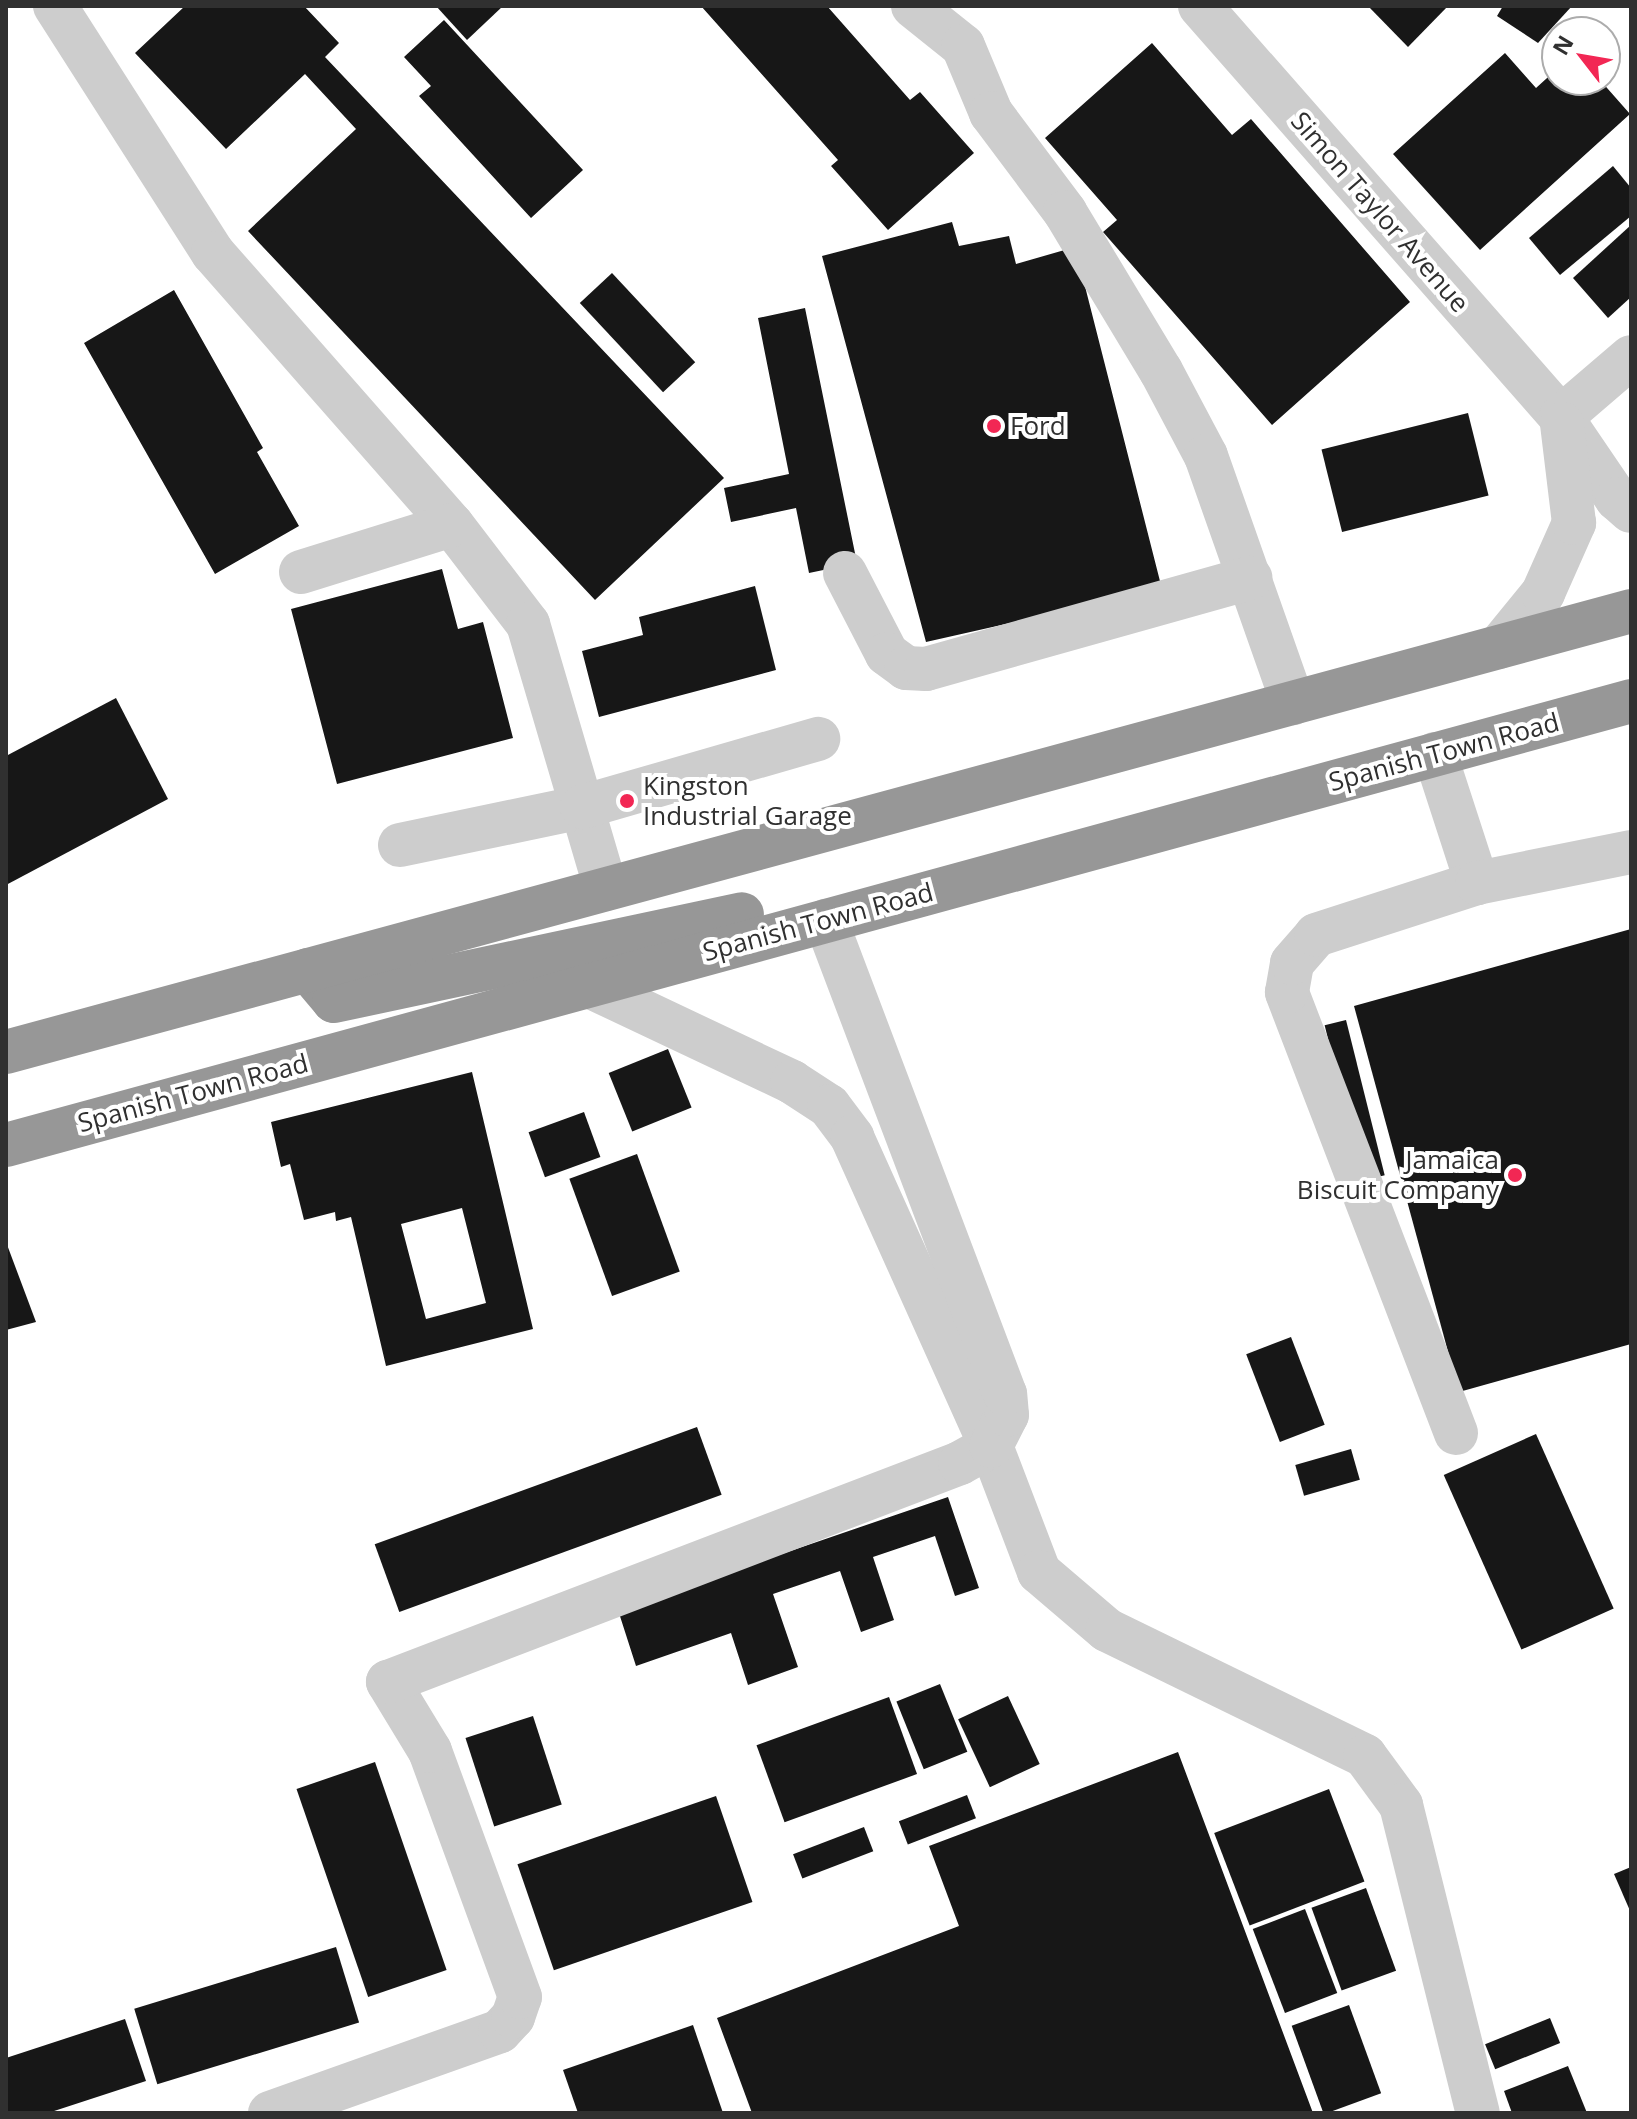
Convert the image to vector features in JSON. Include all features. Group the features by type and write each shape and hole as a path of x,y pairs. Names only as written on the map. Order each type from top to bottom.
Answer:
{"highway":[{"path":"6,1052 1631,611"},
{"name":"Spanish Town Road","path":"6,1145 1631,701"},
{"path":"308,970 334,1001 790,904 826,921"}],"street":[{"path":"55,6 213,253 452,525 528,624 606,889"},
{"path":"913,6 963,46 991,113 1065,212 1161,371 1206,456 1293,703"},
{"name":"Simon Taylor Avenue","path":"1200,6 1561,417 1617,499 1631,511"},
{"path":"1499,647 1543,593 1574,523 1561,417 1631,357"},
{"path":"301,572 452,525"},
{"path":"845,573 887,654 906,668 926,669 1250,578"},
{"path":"400,845 582,807 818,739"},
{"path":"1435,754 1477,883"},
{"path":"1456,1433 1287,992 1292,963 1316,935 1477,883 1631,852"},
{"path":"270,2113 500,2031 513,2017 520,1997 430,1751 388,1682 960,1463 991,1446 1007,1415 1005,1394 826,921"},
{"path":"587,985 792,1082 829,1106 852,1137 991,1446 1039,1572 1107,1630 1365,1756 1401,1805 1478,2113"}],"building":[{"path":"185,6 304,6 339,43 325,57 724,478 595,600 248,231 356,129 305,74 226,149 135,53"},
{"path":"436,6 503,6 467,40"},
{"path":"701,6 827,6 910,100 920,92 974,153 888,230 831,166 838,160"},
{"path":"1368,6 1448,6 1408,47"},
{"path":"1503,6 1572,6 1563,16 1541,16 1541,40 1538,43 1497,16"},
{"path":"444,20 583,170 531,218 419,96 431,86 404,57"},
{"path":"1152,43 1232,135 1251,119 1410,302 1272,425 1103,232 1117,220 1045,138"},
{"path":"1505,53 1536,88 1541,83 1541,96 1614,96 1630,114 1480,250 1393,154"},
{"path":"1613,166 1631,188 1631,216 1560,275 1529,238"},
{"name":"Ford","path":"952,222 959,246 1009,236 1016,264 1075,247 1162,589 926,642 822,256"},
{"path":"1631,225 1631,297 1608,318 1573,278"},
{"path":"612,273 695,362 663,392 580,303"},
{"path":"174,290 263,448 257,452 299,526 215,574 84,343"},
{"path":"805,308 857,563 809,573 796,508 731,522 724,488 789,474 758,318"},
{"path":"1468,413 1489,495 1342,532 1321,450"},
{"path":"442,569 458,629 483,622 513,738 337,784 291,609"},
{"path":"755,586 776,670 599,717 582,651 643,635 639,617"},
{"path":"116,698 168,799 6,885 6,756"},
{"name":"Jamaica Biscuit Company","path":"1631,929 1631,1344 1459,1392 1354,1006"},
{"path":"1346,1020 1385,1175 1363,1181 1325,1025"},
{"path":"668,1049 692,1107 632,1131 609,1073"},
{"path":"472,1072 533,1329 386,1366 351,1217 336,1221 335,1212 304,1220 290,1164 281,1167 271,1122","holes":["462,1208 486,1303 426,1319 401,1224"]},
{"path":"584,1112 600,1157 545,1177 529,1132"},
{"path":"637,1154 680,1271 612,1296 569,1179"},
{"path":"6,1242 36,1322 6,1330"},
{"path":"1291,1337 1325,1425 1280,1442 1246,1354"},
{"path":"697,1427 722,1495 399,1612 375,1544"},
{"path":"1536,1434 1614,1608 1521,1650 1444,1475"},
{"path":"1351,1449 1360,1480 1304,1496 1295,1465"},
{"path":"948,1497 979,1588 955,1596 935,1536 873,1557 894,1620 861,1632 840,1571 773,1594 798,1667 748,1685 731,1633 636,1666 618,1610"},
{"path":"940,1684 967,1752 924,1769 896,1702"},
{"path":"1008,1696 1040,1764 990,1787 958,1719"},
{"path":"889,1697 917,1774 785,1822 757,1745"},
{"path":"533,1716 562,1804 494,1826 465,1738"},
{"path":"1178,1752 1313,2113 752,2113 717,2018 959,1926 929,1846"},
{"path":"375,1762 447,1970 368,1997 297,1789"},
{"path":"1329,1789 1364,1881 1250,1926 1214,1833"},
{"path":"967,1795 976,1818 908,1845 899,1821"},
{"path":"716,1796 752,1902 554,1970 517,1864"},
{"path":"864,1827 873,1851 802,1879 793,1854"},
{"path":"1631,1867 1631,1913 1614,1874"},
{"path":"1366,1888 1396,1971 1342,1991 1311,1908"},
{"path":"1305,1909 1337,1993 1285,2013 1253,1929"},
{"path":"336,1947 359,2023 157,2084 134,2009"},
{"path":"1349,2005 1381,2093 1323,2113 1292,2026"},
{"path":"1550,2018 1560,2043 1495,2069 1485,2044"},
{"path":"125,2019 146,2081 48,2113 8,2113 6,2058"},
{"path":"693,2025 723,2113 578,2113 563,2070"},
{"path":"1568,2066 1587,2113 1512,2113 1504,2091"}],"place":[{"name":"Ford","path":"994,426"},
{"name":"Kingston Industrial Garage","path":"627,801"},
{"name":"Jamaica Biscuit Company","path":"1515,1175"}]}
